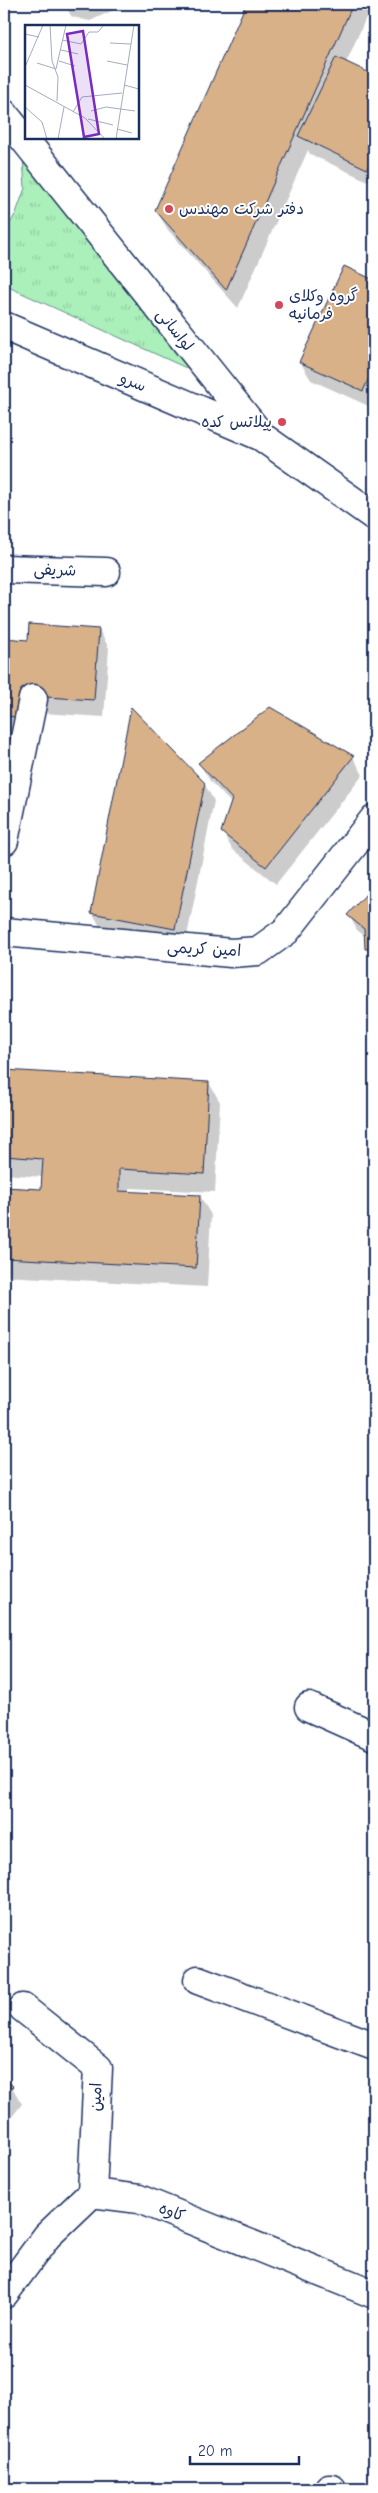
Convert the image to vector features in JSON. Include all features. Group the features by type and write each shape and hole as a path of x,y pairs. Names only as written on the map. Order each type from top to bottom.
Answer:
{"street":[{"name":"لواسانی","path":"4,114 262,437 374,516"},
{"name":"سرو","path":"4,326 262,437"},
{"name":"شریفی","path":"4,568 106,572"},
{"path":"4,841 33,699"},
{"name":"امین کریمی","path":"4,932 231,953 258,951 286,931 374,818"},
{"path":"309,1708 374,1736"},
{"path":"198,1980 374,2046"},
{"name":"امین","path":"23,2008 98,2068 92,2193"},
{"path":"4,2294 47,2236 92,2193"},
{"name":"کاوه","path":"92,2193 139,2199 374,2294"}],"green space":[{"path":"23,158 217,382 4,285 4,234 16,213 25,188"}],"building":[{"path":"246,4 353,4 226,290 155,210"},
{"path":"336,57 374,75 374,154 367,169 298,136"},
{"path":"344,266 374,280 374,367 363,391 299,362"},
{"path":"29,624 99,629 94,700 31,696 29,718 4,716 4,638 28,640"},
{"path":"131,707 205,783 175,929 91,913"},
{"path":"270,707 354,756 266,867 221,832 232,799 198,763"},
{"path":"367,893 374,897 374,948 365,949 364,929 347,915"},
{"path":"4,1070 209,1082 204,1174 119,1169 119,1191 200,1195 196,1268 4,1258 4,1187 41,1189 43,1159 4,1156"},
{"path":"4,2078 13,2086 4,2097"}],"place":[{"name":"دفتر شرکت مهندس","path":"169,209"},
{"name":"گروه وكلاى فرمانيه","path":"279,305"},
{"name":"پیلاتس کده","path":"282,422"}]}
